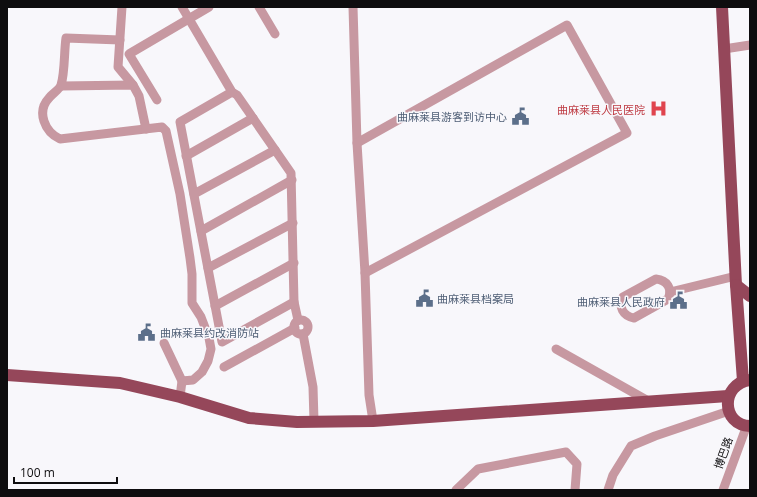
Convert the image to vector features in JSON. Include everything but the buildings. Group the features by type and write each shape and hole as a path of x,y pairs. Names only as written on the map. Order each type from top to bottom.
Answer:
{"main road":[{"path":"722,7 736,281 746,380 736,384 731,390 728,396 728,404 729,411 733,418 739,423 748,426"},
{"path":"736,281 750,296"},
{"path":"7,375 120,383 180,397 249,418 297,422 373,421 728,396"}],"street":[{"path":"122,7 118,67 134,85 139,96 146,129"},
{"path":"182,7 232,92 237,95 291,173 294,302 296,324"},
{"path":"157,100 129,54 210,7"},
{"path":"259,7 275,34"},
{"path":"353,7 357,143 365,273 369,394 373,421"},
{"path":"357,143 567,25 627,133 365,273"},
{"path":"120,40 66,38 61,86 48,99 43,112 45,125 50,132 60,139 162,127 166,131 180,194 190,258 192,274 192,302 201,316 209,338 211,349 205,366 193,380 182,382"},
{"path":"724,49 750,45"},
{"path":"61,86 134,85"},
{"path":"232,92 180,122 222,342 294,302"},
{"path":"186,156 253,118"},
{"path":"194,194 275,150"},
{"path":"201,231 292,180"},
{"path":"208,268 292,223"},
{"path":"215,306 294,263"},
{"path":"656,279 664,280 670,292 668,299 634,318 625,314 621,308 623,297 656,279"},
{"path":"670,292 736,281"},
{"path":"224,367 304,320 308,324 308,329 303,334 313,387 314,421"},
{"path":"164,343 182,382 180,397"},
{"path":"556,349 650,402"},
{"path":"608,490 613,475 631,446 655,436 729,411"},
{"name":"博巴路","path":"723,490 748,426"},
{"path":"456,490 478,469 566,452 577,464 575,490"}],"place":[{"name":"曲麻莱县人民医院","path":"658,109"},
{"name":"曲麻莱县游客到访中心","path":"520,116"},
{"name":"曲麻莱县档案局","path":"424,298"},
{"name":"曲麻莱县人民政府","path":"678,301"},
{"name":"曲麻莱县约改消防站","path":"147,332"}]}
